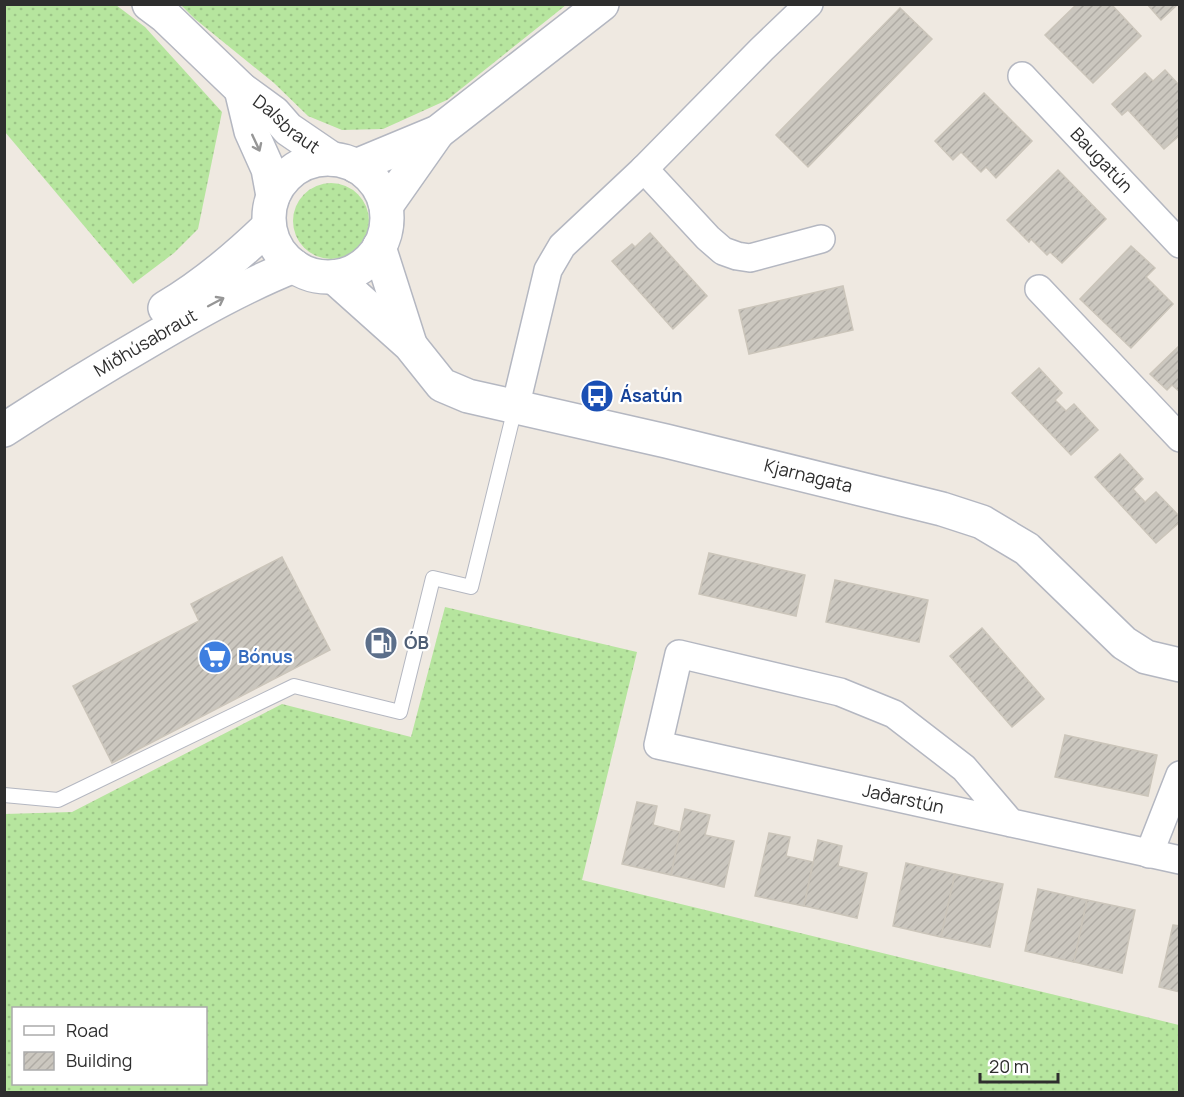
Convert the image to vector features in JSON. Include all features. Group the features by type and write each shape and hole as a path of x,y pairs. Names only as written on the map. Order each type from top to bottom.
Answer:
{"street":[{"name":"Dalsbraut","path":"149,4 165,16 241,89 274,112 288,129 344,163"},
{"path":"386,206 438,132 602,4"},
{"path":"515,408 548,270 562,246 644,169 809,4"},
{"name":"Baugatún","path":"1022,76 1179,244"},
{"name":"Dalsbraut","path":"241,89 251,131 268,169 271,211"},
{"path":"344,163 375,182 386,206 386,227 379,247 361,267 334,277 316,276 294,266 282,256 278,248 271,211 282,181 295,169 312,161 344,163 438,132"},
{"path":"644,169 723,251 750,258 821,239"},
{"name":"Miðhúsabraut","path":"4,408 75,361 190,293 234,260 271,211"},
{"name":"Kjarnagata","path":"379,247 411,345"},
{"name":"Miðhúsabraut","path":"4,430 80,381 196,313 248,285 294,266"},
{"name":"Kjarnagata","path":"334,277 411,345 442,385 468,396 515,408 677,444 942,509 982,522 1027,549 1124,643 1146,657 1179,665"},
{"path":"1039,289 1179,438"},
{"name":"Jaðarstún","path":"1011,823 963,768 894,714 840,692 679,654 658,746 1179,860"},
{"path":"1149,854 1179,775"}],"lane":[{"path":"4,795 58,800 294,686 400,712 433,578 471,587 515,408"}],"green space":[{"path":"4,5 116,5 145,27 222,112 198,229 174,253 133,284 5,132"},
{"path":"181,5 566,5 447,100 383,129 342,130 308,116 274,83"},
{"path":"331,183 345,186 358,194 366,207 369,221 366,235 358,248 345,256 331,259 317,256 304,248 296,235 293,221 296,207 304,194 317,186"},
{"path":"445,607 637,652 582,880 1179,1025 1179,1092 5,1092 5,814 72,812 282,704 411,737"}],"building":[{"path":"1077,4 1111,4 1141,36 1093,83 1045,35"},
{"path":"1147,4 1178,4 1161,20"},
{"path":"900,8 932,39 808,167 776,135"},
{"path":"1165,70 1180,86 1180,135 1164,149 1128,110 1122,115 1112,104 1145,73 1153,81"},
{"path":"984,93 1032,141 996,178 986,167 981,172 961,152 953,160 935,141"},
{"path":"1058,170 1106,219 1062,263 1050,252 1047,255 1031,239 1029,242 1007,220"},
{"path":"650,233 707,296 673,329 612,261 632,244 635,247"},
{"path":"1131,246 1155,268 1146,277 1173,304 1131,348 1080,299"},
{"path":"843,286 853,330 749,354 739,310"},
{"path":"1180,345 1180,392 1172,385 1167,390 1150,374"},
{"path":"1039,368 1062,393 1055,400 1066,411 1074,404 1098,430 1071,455 1012,393"},
{"path":"1120,454 1143,479 1133,489 1145,502 1156,492 1180,517 1180,522 1156,543 1095,477"},
{"path":"709,553 805,575 796,616 699,594"},
{"path":"282,557 330,650 112,763 73,686 199,621 191,604"},
{"path":"835,580 928,600 919,642 826,622"},
{"path":"982,628 1044,699 1012,727 950,656"},
{"path":"1065,735 1157,755 1148,796 1055,777"},
{"path":"637,802 657,806 653,825 680,832 671,875 622,864"},
{"path":"685,809 710,815 705,835 734,841 724,887 671,875"},
{"path":"769,833 790,837 786,856 813,862 804,906 755,896"},
{"path":"818,840 842,846 838,866 867,873 857,918 804,906"},
{"path":"906,863 955,874 941,937 893,926"},
{"path":"955,874 1003,884 990,947 941,937"},
{"path":"1038,889 1087,900 1074,962 1025,951"},
{"path":"1087,900 1135,910 1122,973 1074,962"},
{"path":"1173,925 1180,926 1180,992 1159,987"}],"place":[{"name":"Ásatún","path":"597,396"},
{"name":"ÓB","path":"381,643"},
{"name":"Bónus","path":"215,657"}]}
